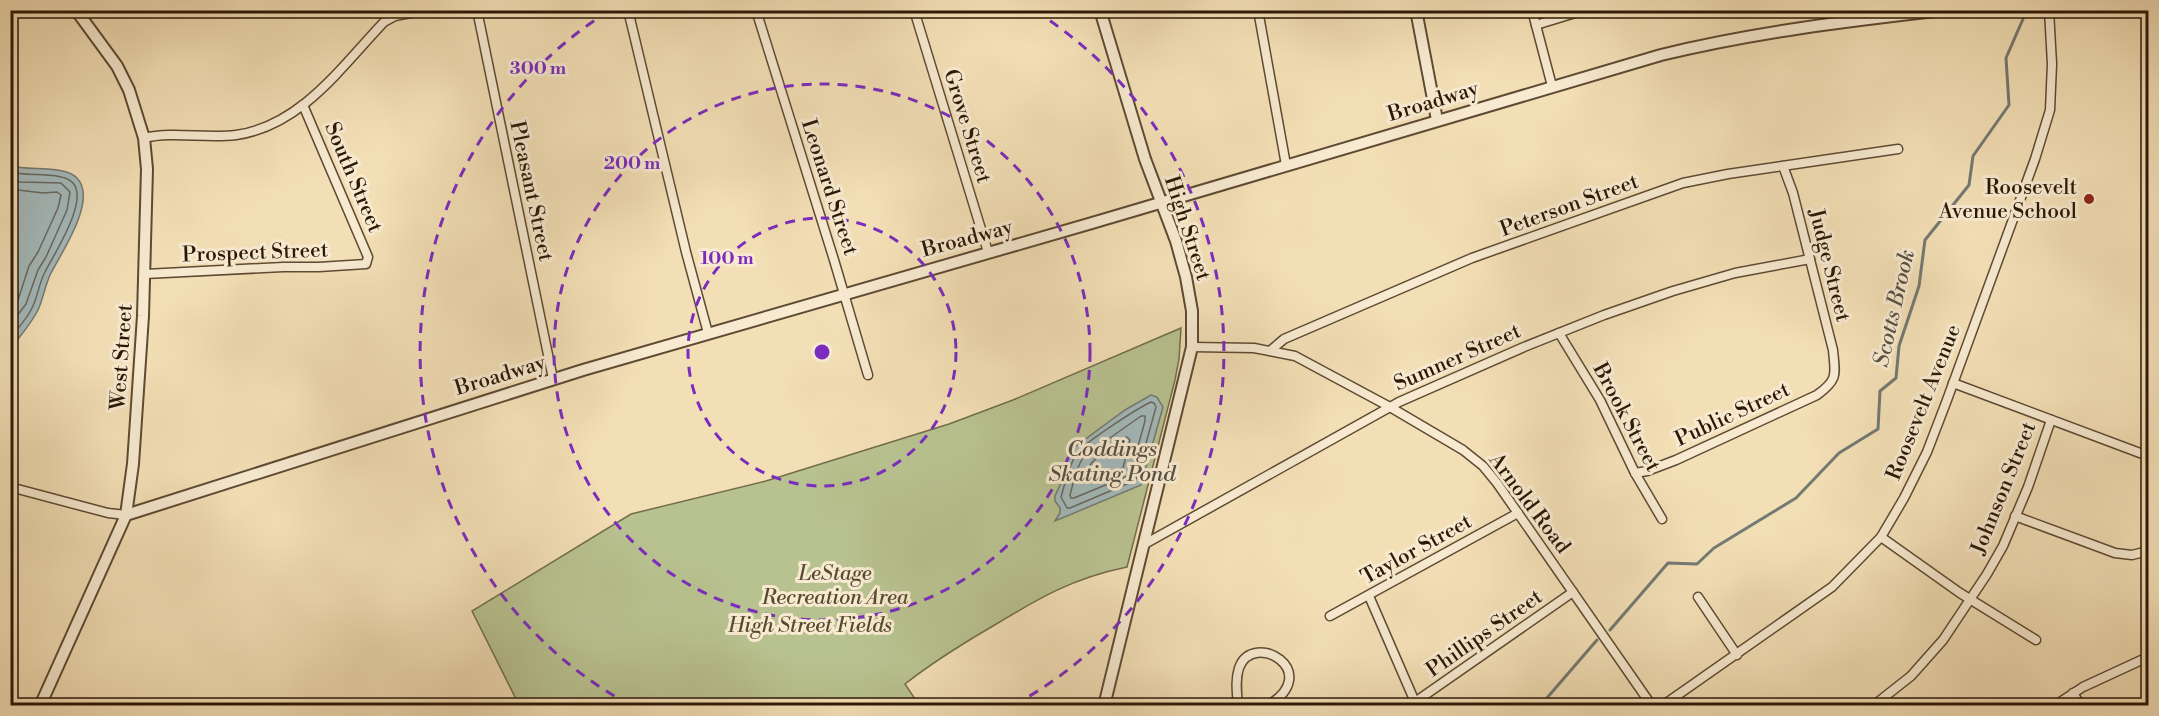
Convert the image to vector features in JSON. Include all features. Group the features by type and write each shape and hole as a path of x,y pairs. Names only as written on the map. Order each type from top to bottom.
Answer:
{"street":[{"name":"West Street","path":"40,705 126,515 133,464 145,274 147,169 144,138 129,90 117,66 76,10"},
{"path":"144,138 235,135 282,120 303,105 384,22 395,16 425,10"},
{"name":"Pleasant Street","path":"477,10 553,379"},
{"path":"628,10 686,252 708,333"},
{"name":"Leonard Street","path":"756,10 868,375"},
{"name":"Grove Street","path":"914,10 988,252"},
{"name":"High Street","path":"1100,10 1144,159 1176,241 1192,311 1192,347 1104,705"},
{"path":"1258,10 1286,165"},
{"path":"1416,10 1437,120"},
{"path":"1532,10 1552,86"},
{"path":"1536,25 1585,10"},
{"name":"Broadway","path":"10,487 108,513 126,515 553,379 1661,55 1750,35 1944,10"},
{"name":"Roosevelt Avenue","path":"1662,705 1832,587 1881,537 1904,498 1927,452 1953,383 2035,159 2050,110 2052,64 2049,10"},
{"name":"South Street","path":"303,105 369,257 366,263"},
{"name":"Peterson Street","path":"1270,351 1284,339 1472,258 1683,183 1898,149"},
{"name":"Judge Street","path":"1784,166 1833,350 1835,375"},
{"name":"Sumner Street","path":"1143,545 1390,407 1455,376 1559,333 1673,291 1735,273 1810,259"},
{"name":"Prospect Street","path":"145,274 366,263"},
{"name":"Brook Street","path":"1559,333 1600,400 1635,473 1662,519"},
{"name":"Arnold Road","path":"1192,347 1254,348 1295,356 1390,407 1478,460 1490,473 1652,705"},
{"name":"Public Street","path":"1635,473 1676,460 1817,395 1830,386 1835,375"},
{"path":"1953,383 2148,456"},
{"name":"Johnson Street","path":"1873,705 1911,676 1943,640 1998,555 2028,487 2050,420"},
{"name":"Taylor Street","path":"1330,616 1518,513"},
{"path":"2015,516 2115,553 2132,555 2148,551"},
{"path":"1881,537 1970,599 2036,640"},
{"name":"Phillips Street","path":"1369,596 1415,702 1573,592"},
{"path":"1698,597 1737,655"},
{"path":"1238,705 1236,685 1239,666 1251,655 1262,652 1275,655 1285,665 1290,675 1288,686 1278,699 1267,705"},
{"path":"2054,705 2073,693 2148,657"},
{"path":"2073,693 2080,705"}],"green space":[{"name":"LeStage Recreation Area","path":"1181,328 1175,380 1127,567 1090,577 1057,590 937,661 905,684 919,705 519,705 472,611 631,514 766,481 949,424 1013,400"}],"water":[{"path":"11,166 64,171 71,174 77,178 82,188 83,199 76,226 50,275 38,310 11,348"},
{"name":"Coddings Skating Pond","path":"1151,395 1157,397 1163,407 1141,485 1055,521 1060,508 1055,501 1055,496 1061,483 1062,470 1072,449 1125,410"}],"waterway":[{"name":"Scotts Brook","path":"1610,630 1668,563 1697,564 1714,548 1796,498 1839,453 1878,429 1880,391 1896,378 1899,346 1919,286 1925,240 1969,185 1973,156 2009,105 2006,58 2023,19"},
{"name":"Scotts Brook","path":"1540,706 1597,640"}],"place":[{"name":"Roosevelt Avenue School","path":"2089,199"}],"park label":[{"name":"High Street Fields","path":"810,625"}]}
